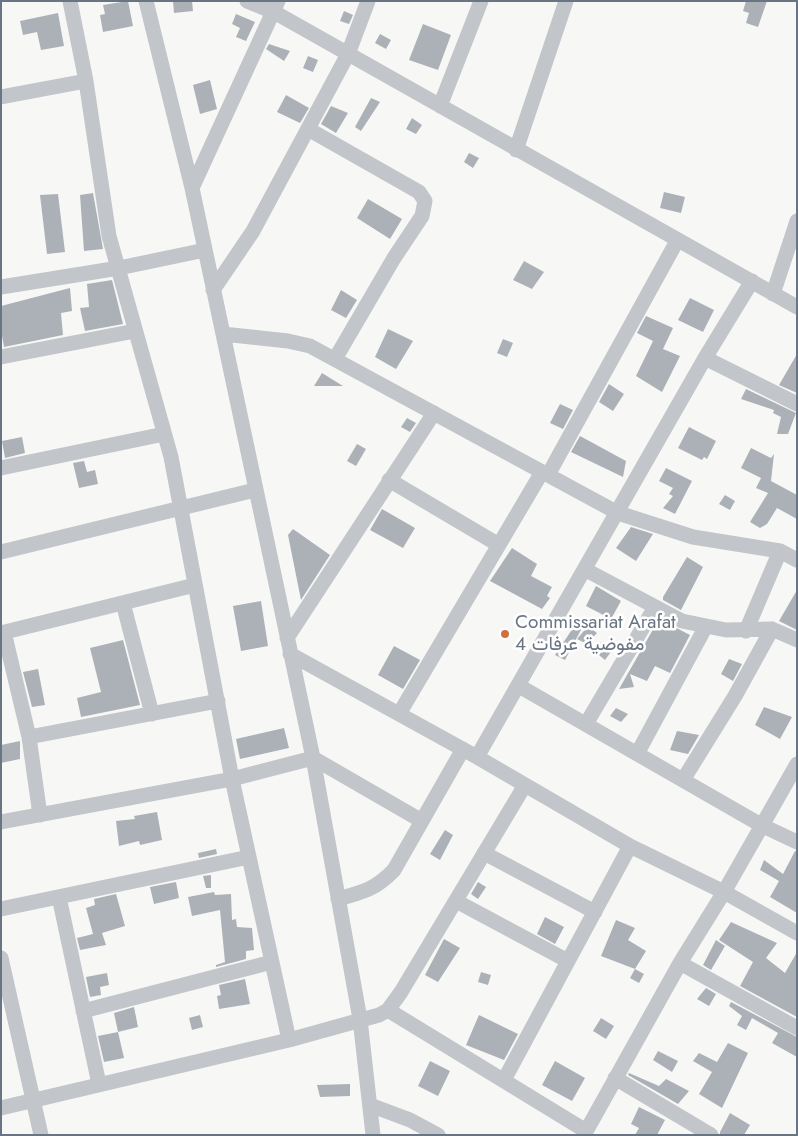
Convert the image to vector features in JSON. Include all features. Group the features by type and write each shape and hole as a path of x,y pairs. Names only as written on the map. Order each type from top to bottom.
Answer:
{"street":[{"path":"70,1 86,81 109,236 174,471 179,507 232,778 289,1040"},
{"path":"146,1 192,188 312,758 360,1019 373,1135"},
{"path":"247,1 276,7 348,54 797,307"},
{"path":"213,290 253,231 308,129 348,54 368,1"},
{"path":"440,106 481,1"},
{"path":"516,150 566,1"},
{"path":"192,188 276,7"},
{"path":"1,97 86,81"},
{"path":"308,129 419,192 425,201 422,216 394,258 335,359"},
{"path":"774,294 797,221"},
{"path":"399,714 499,545 545,474 677,241"},
{"path":"1,287 119,268 205,250"},
{"path":"477,757 586,570 705,358 752,281"},
{"path":"1,357 135,331"},
{"path":"222,334 295,342 310,346 618,512 693,537 780,551 797,560"},
{"path":"705,358 797,404"},
{"path":"287,638 434,413"},
{"path":"1,468 164,434"},
{"path":"389,480 499,545"},
{"path":"1,552 179,507 255,490"},
{"path":"746,631 780,551"},
{"path":"586,570 682,621 705,628 746,631 772,630 797,640"},
{"path":"40,815 29,737 3,633 195,585"},
{"path":"123,603 152,714"},
{"path":"586,724 654,607"},
{"path":"637,754 705,628"},
{"path":"683,780 735,696 772,630"},
{"path":"290,654 463,749 630,846 724,892 797,933"},
{"path":"519,686 761,825 797,842"},
{"path":"29,737 218,701"},
{"path":"338,899 370,890 381,883 394,870 463,749"},
{"path":"1,822 232,778 312,758 422,821"},
{"path":"388,1010 504,1080 585,1133 680,963 724,892 797,764"},
{"path":"1,1108 289,1040 379,1015 388,1010 401,992 525,785"},
{"path":"504,1080 630,846"},
{"path":"484,853 595,912"},
{"path":"1,909 249,857"},
{"path":"59,897 99,1084"},
{"path":"456,901 568,961"},
{"path":"1,958 41,1135"},
{"path":"83,1011 272,962"},
{"path":"680,963 797,1028"},
{"path":"616,1078 710,1135"},
{"path":"370,1105 410,1120 438,1135"}],"building":[{"path":"128,1 133,26 103,32 100,15 105,14 103,5"},
{"path":"173,1 192,1 193,11 174,13"},
{"path":"746,1 767,1 758,27 746,23 749,13 743,11"},
{"path":"344,11 353,15 349,24 340,21"},
{"path":"58,13 64,46 41,50 37,32 23,35 20,21"},
{"path":"236,14 255,22 246,41 236,37 240,28 232,24"},
{"path":"423,24 451,35 438,70 409,60"},
{"path":"380,34 391,40 386,49 375,43"},
{"path":"269,44 290,51 284,61 266,49"},
{"path":"308,56 318,60 313,72 303,68"},
{"path":"210,80 217,109 200,114 193,85"},
{"path":"286,95 309,108 300,123 277,112"},
{"path":"371,98 380,102 361,131 355,127"},
{"path":"331,106 348,113 336,133 321,124"},
{"path":"412,118 422,125 416,134 406,129"},
{"path":"469,153 479,158 473,168 464,162"},
{"path":"664,192 685,197 681,213 660,208"},
{"path":"93,193 103,249 84,251 80,195"},
{"path":"58,194 65,252 47,254 40,195"},
{"path":"368,199 402,219 390,239 357,218"},
{"path":"524,261 544,272 532,289 513,280"},
{"path":"112,280 123,324 85,331 80,308 89,307 87,284"},
{"path":"70,288 72,311 61,313 63,335 4,347 1,330 1,306"},
{"path":"341,290 357,300 346,318 331,310"},
{"path":"690,298 714,310 703,332 678,320"},
{"path":"646,316 673,328 663,349 680,356 662,392 636,376 653,341 637,333"},
{"path":"388,329 413,341 396,369 375,357"},
{"path":"503,339 513,343 507,357 497,353"},
{"path":"797,354 797,393 779,385"},
{"path":"322,373 343,386 314,386"},
{"path":"609,384 624,394 613,411 599,402"},
{"path":"746,389 796,413 788,434 777,434 781,417 773,413 774,410 741,399"},
{"path":"560,404 573,410 563,429 550,423"},
{"path":"407,418 416,423 410,432 401,427"},
{"path":"689,427 716,441 707,459 704,457 702,460 678,448"},
{"path":"580,436 626,461 623,477 571,452"},
{"path":"22,437 25,453 5,458 2,441"},
{"path":"357,444 366,449 356,466 347,461"},
{"path":"751,448 771,458 774,454 771,481 797,495 797,519 777,508 767,524 760,528 750,522 768,493 756,488 761,478 741,468"},
{"path":"84,461 87,472 95,470 98,484 79,488 73,463"},
{"path":"666,468 692,481 675,514 663,508 673,496 669,494 673,488 659,481"},
{"path":"725,495 735,501 730,510 719,504"},
{"path":"382,509 415,528 403,548 370,530"},
{"path":"631,527 653,534 636,561 616,548"},
{"path":"293,529 330,555 301,600 288,535"},
{"path":"512,548 537,564 531,576 552,587 547,596 550,598 542,609 490,581"},
{"path":"687,557 703,567 681,610 663,600 663,597"},
{"path":"596,586 621,601 611,619 586,606"},
{"path":"797,590 797,630 779,621"},
{"path":"261,601 268,646 241,651 233,606"},
{"path":"659,619 690,635 670,673 655,666 647,681 630,674 634,687 619,689"},
{"path":"577,622 583,626 565,660 555,655"},
{"path":"588,626 597,633 587,644 577,639"},
{"path":"123,640 140,705 81,717 77,698 101,692 90,648"},
{"path":"601,642 613,649 605,660 594,651"},
{"path":"394,646 420,660 403,689 378,675"},
{"path":"729,659 742,664 733,681 721,674"},
{"path":"38,669 45,705 32,707 23,672"},
{"path":"764,707 792,717 780,739 755,725"},
{"path":"616,708 628,714 621,722 610,716"},
{"path":"284,728 289,748 240,759 236,739"},
{"path":"677,731 699,735 688,754 670,750"},
{"path":"20,741 20,759 1,763 1,745"},
{"path":"157,812 162,840 140,845 139,841 119,846 116,821 135,819 134,816"},
{"path":"445,830 453,835 440,860 430,854"},
{"path":"216,849 217,854 199,858 198,853"},
{"path":"795,851 797,851 797,913 770,897 779,881 760,870 764,860 783,874"},
{"path":"211,875 211,888 206,888 203,876"},
{"path":"176,882 179,898 154,904 150,887"},
{"path":"478,882 486,887 478,899 471,894"},
{"path":"214,892 215,895 231,894 232,920 236,919 237,927 252,928 254,950 246,951 246,959 216,967 216,965 225,962 220,910 192,916 188,897"},
{"path":"116,894 125,926 102,933 106,945 80,950 77,938 93,934 86,908 95,905 94,899"},
{"path":"545,917 564,927 555,944 537,934"},
{"path":"616,920 635,928 628,940 646,951 635,969 601,956"},
{"path":"731,922 777,943 766,958 785,973 797,952 797,1017 740,986 753,962 719,940"},
{"path":"444,939 460,948 438,982 425,975"},
{"path":"716,940 725,946 711,970 703,965"},
{"path":"635,969 644,974 639,983 630,978"},
{"path":"481,972 491,975 488,985 478,982"},
{"path":"107,973 109,985 100,987 101,995 90,997 86,977"},
{"path":"245,979 250,1004 219,1009 217,996 221,995 219,985"},
{"path":"706,988 716,994 709,1006 697,999"},
{"path":"731,1002 797,1037 797,1057 772,1043 778,1033 752,1018 746,1030 737,1025 742,1016 729,1006"},
{"path":"134,1007 138,1027 118,1032 114,1013"},
{"path":"200,1015 203,1027 192,1030 189,1018"},
{"path":"479,1015 518,1034 504,1060 466,1045"},
{"path":"601,1018 614,1026 606,1039 593,1031"},
{"path":"118,1032 124,1058 104,1062 98,1036"},
{"path":"728,1043 748,1053 722,1108 699,1094 712,1072 693,1061 699,1053 717,1062"},
{"path":"658,1051 678,1061 672,1072 653,1060"},
{"path":"430,1061 450,1071 438,1096 418,1086"},
{"path":"555,1061 585,1078 572,1101 542,1085"},
{"path":"629,1073 659,1086 666,1079 689,1091 678,1104 628,1075"},
{"path":"350,1084 350,1096 320,1097 317,1085"},
{"path":"639,1107 665,1120 657,1135 635,1135 639,1128 631,1124"},
{"path":"730,1113 750,1125 744,1135 720,1135"}],"place":[{"name":"Commissariat Arafat 4 مفوضية عرفات","path":"505,634"}]}
